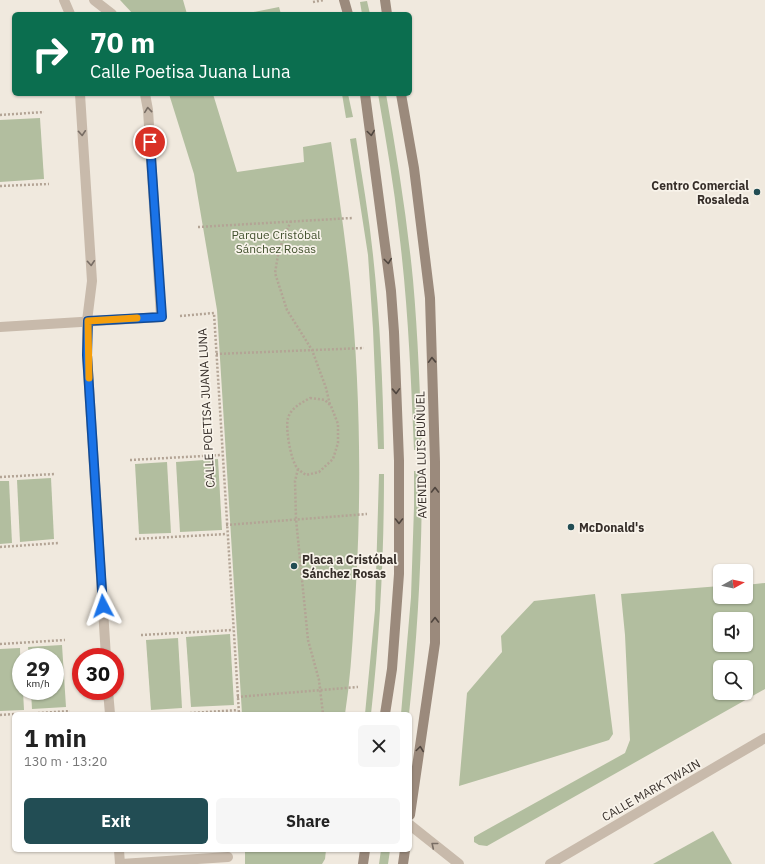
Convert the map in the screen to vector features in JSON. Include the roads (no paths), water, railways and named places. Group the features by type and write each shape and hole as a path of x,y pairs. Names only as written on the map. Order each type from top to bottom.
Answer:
{"main road":[{"path":"344,0 347,12"},
{"path":"385,0 387,12"},
{"name":"AVENIDA LUIS BUÑUEL","path":"365,96 391,291 399,454 399,574 392,669 386,712"},
{"name":"AVENIDA LUIS BUÑUEL","path":"401,96 414,168 430,298 435,462 435,643 412,801"},
{"path":"363,864 365,852"},
{"path":"403,864 405,852"}],"street":[{"path":"64,0 69,12"},
{"path":"94,0 109,12"},
{"path":"80,96 92,281 88,321 87,355 105,648"},
{"path":"0,327 162,317 146,96"},
{"path":"109,700 110,712"},
{"name":"CALLE MARK TWAIN","path":"550,864 765,738"},
{"path":"412,827 459,864"},
{"path":"119,852 120,864 228,857"}],"place":[{"name":"Centro Comercial Rosaleda","path":"757,192"},
{"name":"McDonald's","path":"571,527"},
{"name":"Placa a Cristóbal Sánchez Rosas","path":"294,566"}],"park label":[{"name":"Parque Cristóbal Sánchez Rosas","path":"276,241"}]}
